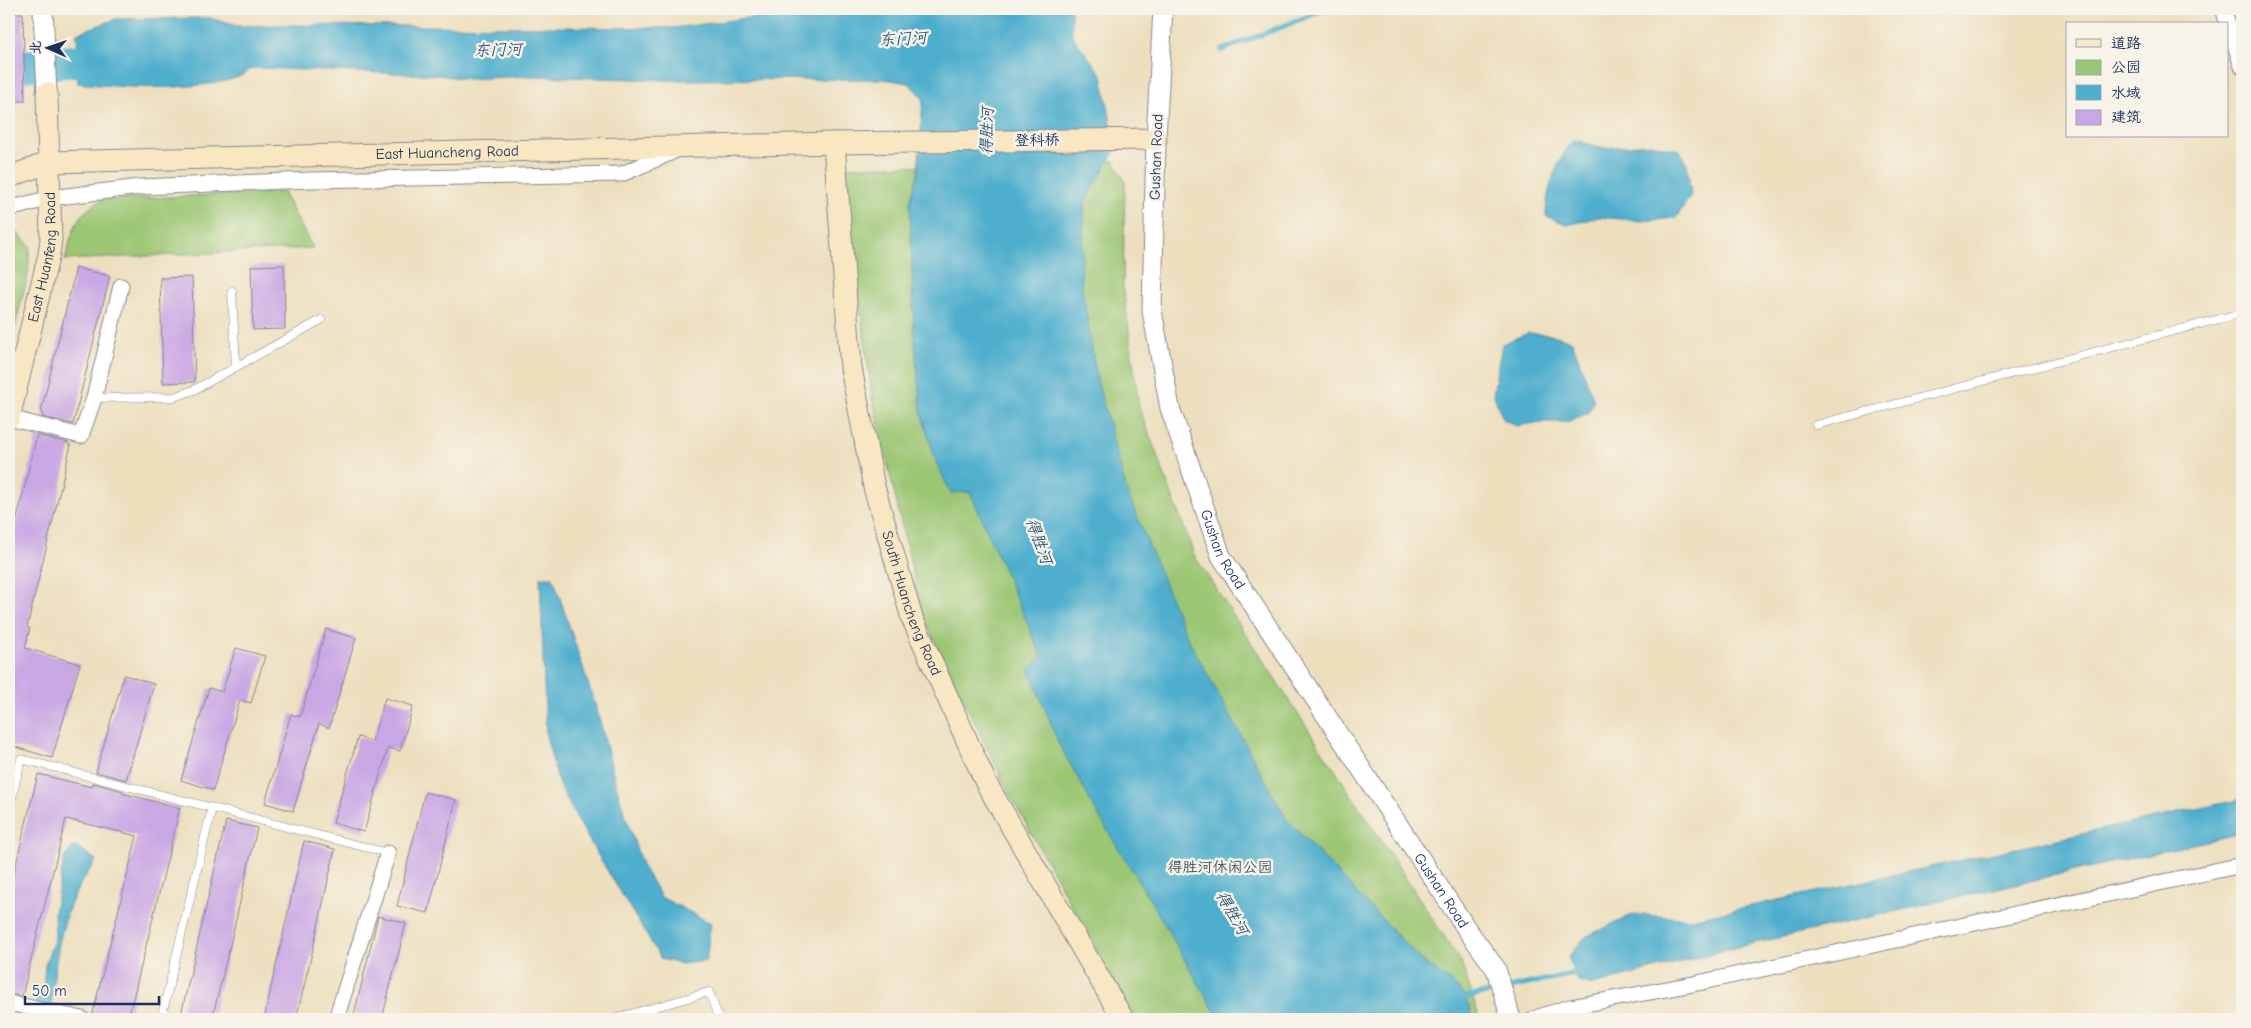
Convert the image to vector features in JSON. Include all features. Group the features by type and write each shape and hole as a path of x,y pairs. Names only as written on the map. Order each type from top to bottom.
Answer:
{"main road":[{"name":"East Huanfeng Road","path":"9,418 49,254 50,162 47,93"},
{"name":"登科桥","path":"888,142 1156,139"},
{"name":"East Huancheng Road","path":"9,177 50,162 888,142"},
{"name":"South Huancheng Road","path":"834,143 850,368 874,487 912,618 986,783 1123,1019"}],"street":[{"name":"Gushan Road","path":"1163,9 1156,139 1152,311 1170,408 1221,556 1462,923 1496,969 1511,1019"},
{"path":"2223,9 2227,22"},
{"path":"43,12 47,93"},
{"path":"2228,24 2242,66"},
{"path":"9,209 50,198 140,187 622,174 685,147"},
{"path":"9,418 81,436 94,398 121,286"},
{"path":"336,1019 388,853"},
{"path":"1533,1019 1570,1007 1712,980 2242,865"},
{"path":"10,1008 82,1019"}],"lane":[{"path":"232,291 236,367"},
{"path":"1816,425 2242,313"},
{"path":"94,398 174,398 194,390 321,320"},
{"path":"9,810 21,759 388,853"},
{"path":"161,1019 212,808"},
{"path":"613,1019 709,992 719,1019"}],"green space":[{"name":"得胜河休闲公园","path":"1114,161 1125,181 1123,285 1139,407 1195,557 1461,962 1480,1019 1135,1019 1011,797 923,617 872,397 842,167"},
{"path":"283,192 313,248 65,260 73,232 80,218 101,200"},
{"path":"9,224 30,246 28,275 9,351"}],"water":[{"name":"得胜河休闲公园","path":"812,9 1071,9 1072,36 1102,75 1116,149 1085,201 1081,280 1097,380 1127,492 1186,635 1287,820 1421,960 1458,988 1470,1007 1471,1019 1219,1019 1151,901 1101,820 1058,742 1029,669 1042,657 970,492 951,493 937,464 921,412 914,332 910,202 918,173 923,99 909,83 884,79 667,80 529,76 468,79 437,75 253,68 233,79 216,83 177,87 135,87 78,83 77,33 116,19 210,18 237,26 674,28"},
{"path":"1574,140 1604,148 1650,144 1680,150 1687,164 1691,195 1676,218 1642,221 1599,217 1568,225 1546,216 1548,196 1554,175 1562,156"},
{"path":"1528,333 1553,335 1572,341 1594,401 1588,413 1567,422 1542,422 1516,426 1503,419 1493,393 1502,344"},
{"path":"540,577 553,577 598,713 619,796 642,865 661,897 711,923 706,961 682,964 661,959 590,842 559,785 546,736"},
{"path":"2242,799 2242,833 1738,947 1593,985 1578,981 1568,957 1585,937 1634,914 1691,919"},
{"path":"73,847 81,849 96,860 79,886 67,914 56,961 51,1007 35,1004 43,986 45,966 55,937 54,913 64,858"}],"building":[{"path":"9,13 23,13 25,101 11,101"},
{"path":"284,265 285,329 253,330 251,266"},
{"path":"76,268 110,276 73,424 42,417 43,412 41,412"},
{"path":"192,277 195,382 163,383 160,278"},
{"path":"37,435 71,445 27,627 30,628 25,648 80,664 52,758 9,745 9,552"},
{"path":"326,629 356,638 329,728 319,724 293,811 265,803 291,714 300,717"},
{"path":"236,648 265,656 251,703 240,700 213,790 181,780 209,688 222,692"},
{"path":"124,675 154,684 126,780 96,772"},
{"path":"385,698 413,706 400,751 388,748 364,832 333,823 358,737 372,741"},
{"path":"38,774 92,787 93,783 123,791 122,793 180,808 128,1019 107,1019 92,1016 137,836 66,819 22,996 9,994 9,893"},
{"path":"425,792 456,800 428,913 397,906"},
{"path":"226,821 257,828 232,937 212,1019 180,1019"},
{"path":"304,841 335,849 312,953 296,1019 264,1019"},
{"path":"378,916 406,923 382,1019 353,1019"}],"waterway":[{"path":"1222,50 1327,9"},
{"name":"东门河","path":"9,67 122,57"},
{"path":"1459,999 1581,972"}],"water label":[{"name":"得胜河","path":"987,131"},
{"name":"得胜河","path":"1039,541"},
{"name":"得胜河","path":"1232,913"}]}
